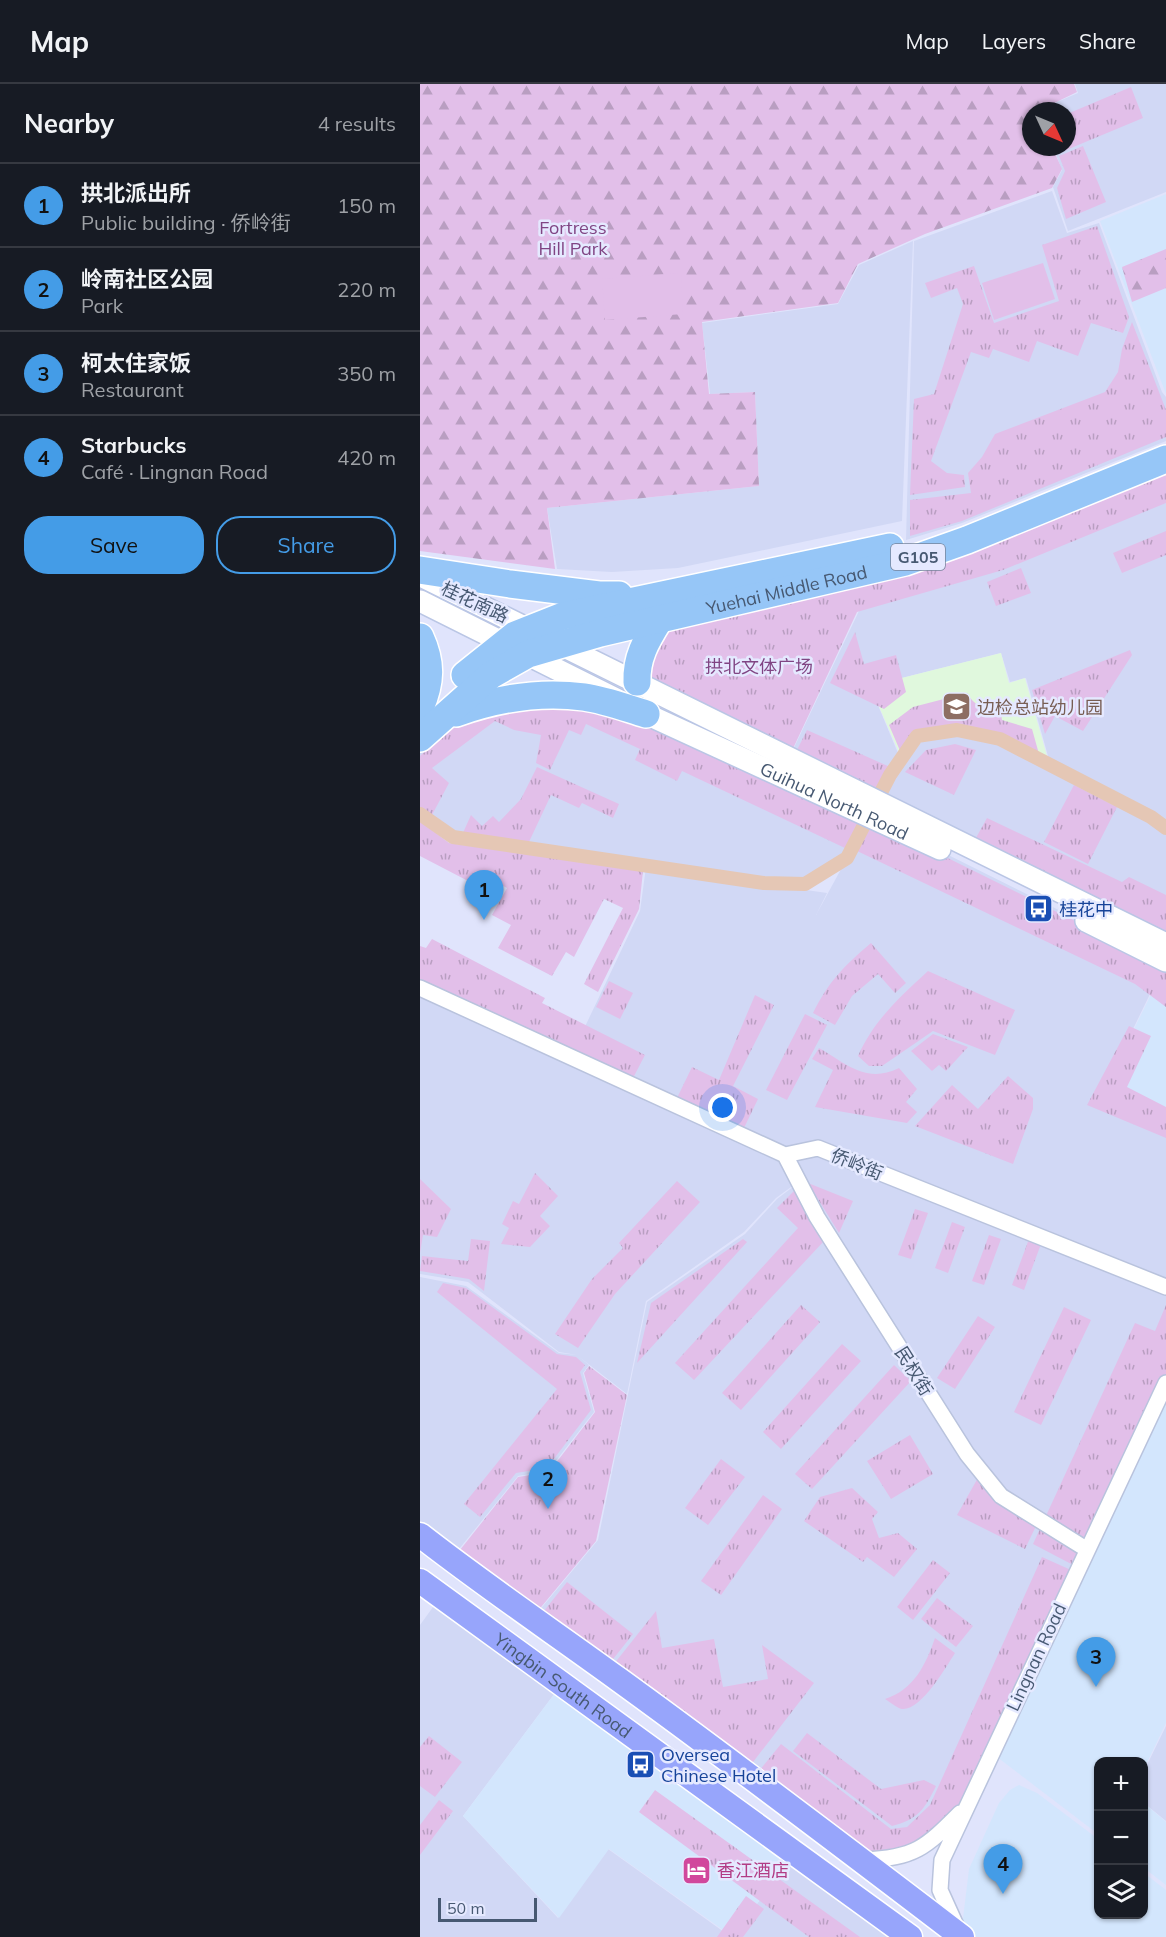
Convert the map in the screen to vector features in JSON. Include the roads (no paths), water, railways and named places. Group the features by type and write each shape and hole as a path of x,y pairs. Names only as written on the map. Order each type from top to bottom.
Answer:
{"highway":[{"name":"Yuehai Middle Road","path":"420,738 427,714 491,675 521,641 563,616 675,594 896,545 963,524 1166,442"},
{"name":"Yuehai Middle Road","path":"521,641 563,644 600,633 905,562 967,540 1166,459"},
{"path":"420,570 599,595 675,594"},
{"path":"637,682 636,667 641,651 659,620"},
{"path":"420,637 431,670 427,714 505,698 541,696 585,697 646,714"}],"main road":[{"name":"桂花南路","path":"420,576 521,641"},
{"name":"桂花南路","path":"420,602 521,641"},
{"name":"Guihua North Road","path":"521,641 646,714 863,803"},
{"name":"Guihua North Road","path":"563,644 1166,961"},
{"name":"Guihua North Road","path":"885,814 1166,944"},
{"path":"420,1535 483,1584 616,1678 864,1860 961,1936"},
{"name":"Yingbin South Road","path":"422,1585 910,1937"}],"street":[{"path":"420,988 785,1155"},
{"name":"侨岭街","path":"785,1155 818,1149 1166,1287"},
{"name":"民权街","path":"785,1155 817,1217 967,1454 1001,1496 1086,1549"},
{"name":"Lingnan Road","path":"961,1936 940,1890 942,1860 1086,1549 1166,1383"},
{"path":"864,1860 894,1859 926,1846 966,1807"}],"waterway":[{"path":"420,814 453,837 764,883 805,884 847,858 890,775 917,736 957,730 1000,739 1151,817 1166,828"}],"place":[{"name":"边检总站幼儿园","path":"956,707"},
{"name":"桂花中","path":"1038,909"},
{"name":"拱北派出所","path":"484,920"},
{"name":"岭南社区公园","path":"548,1509"},
{"name":"柯太住家饭","path":"1096,1687"},
{"name":"Oversea Chinese Hotel","path":"640,1764"},
{"name":"香江酒店","path":"696,1870"},
{"name":"Starbucks","path":"1003,1894"}],"park label":[{"name":"Fortress Hill Park","path":"573,237"},
{"name":"拱北文体广场","path":"759,666"}]}
